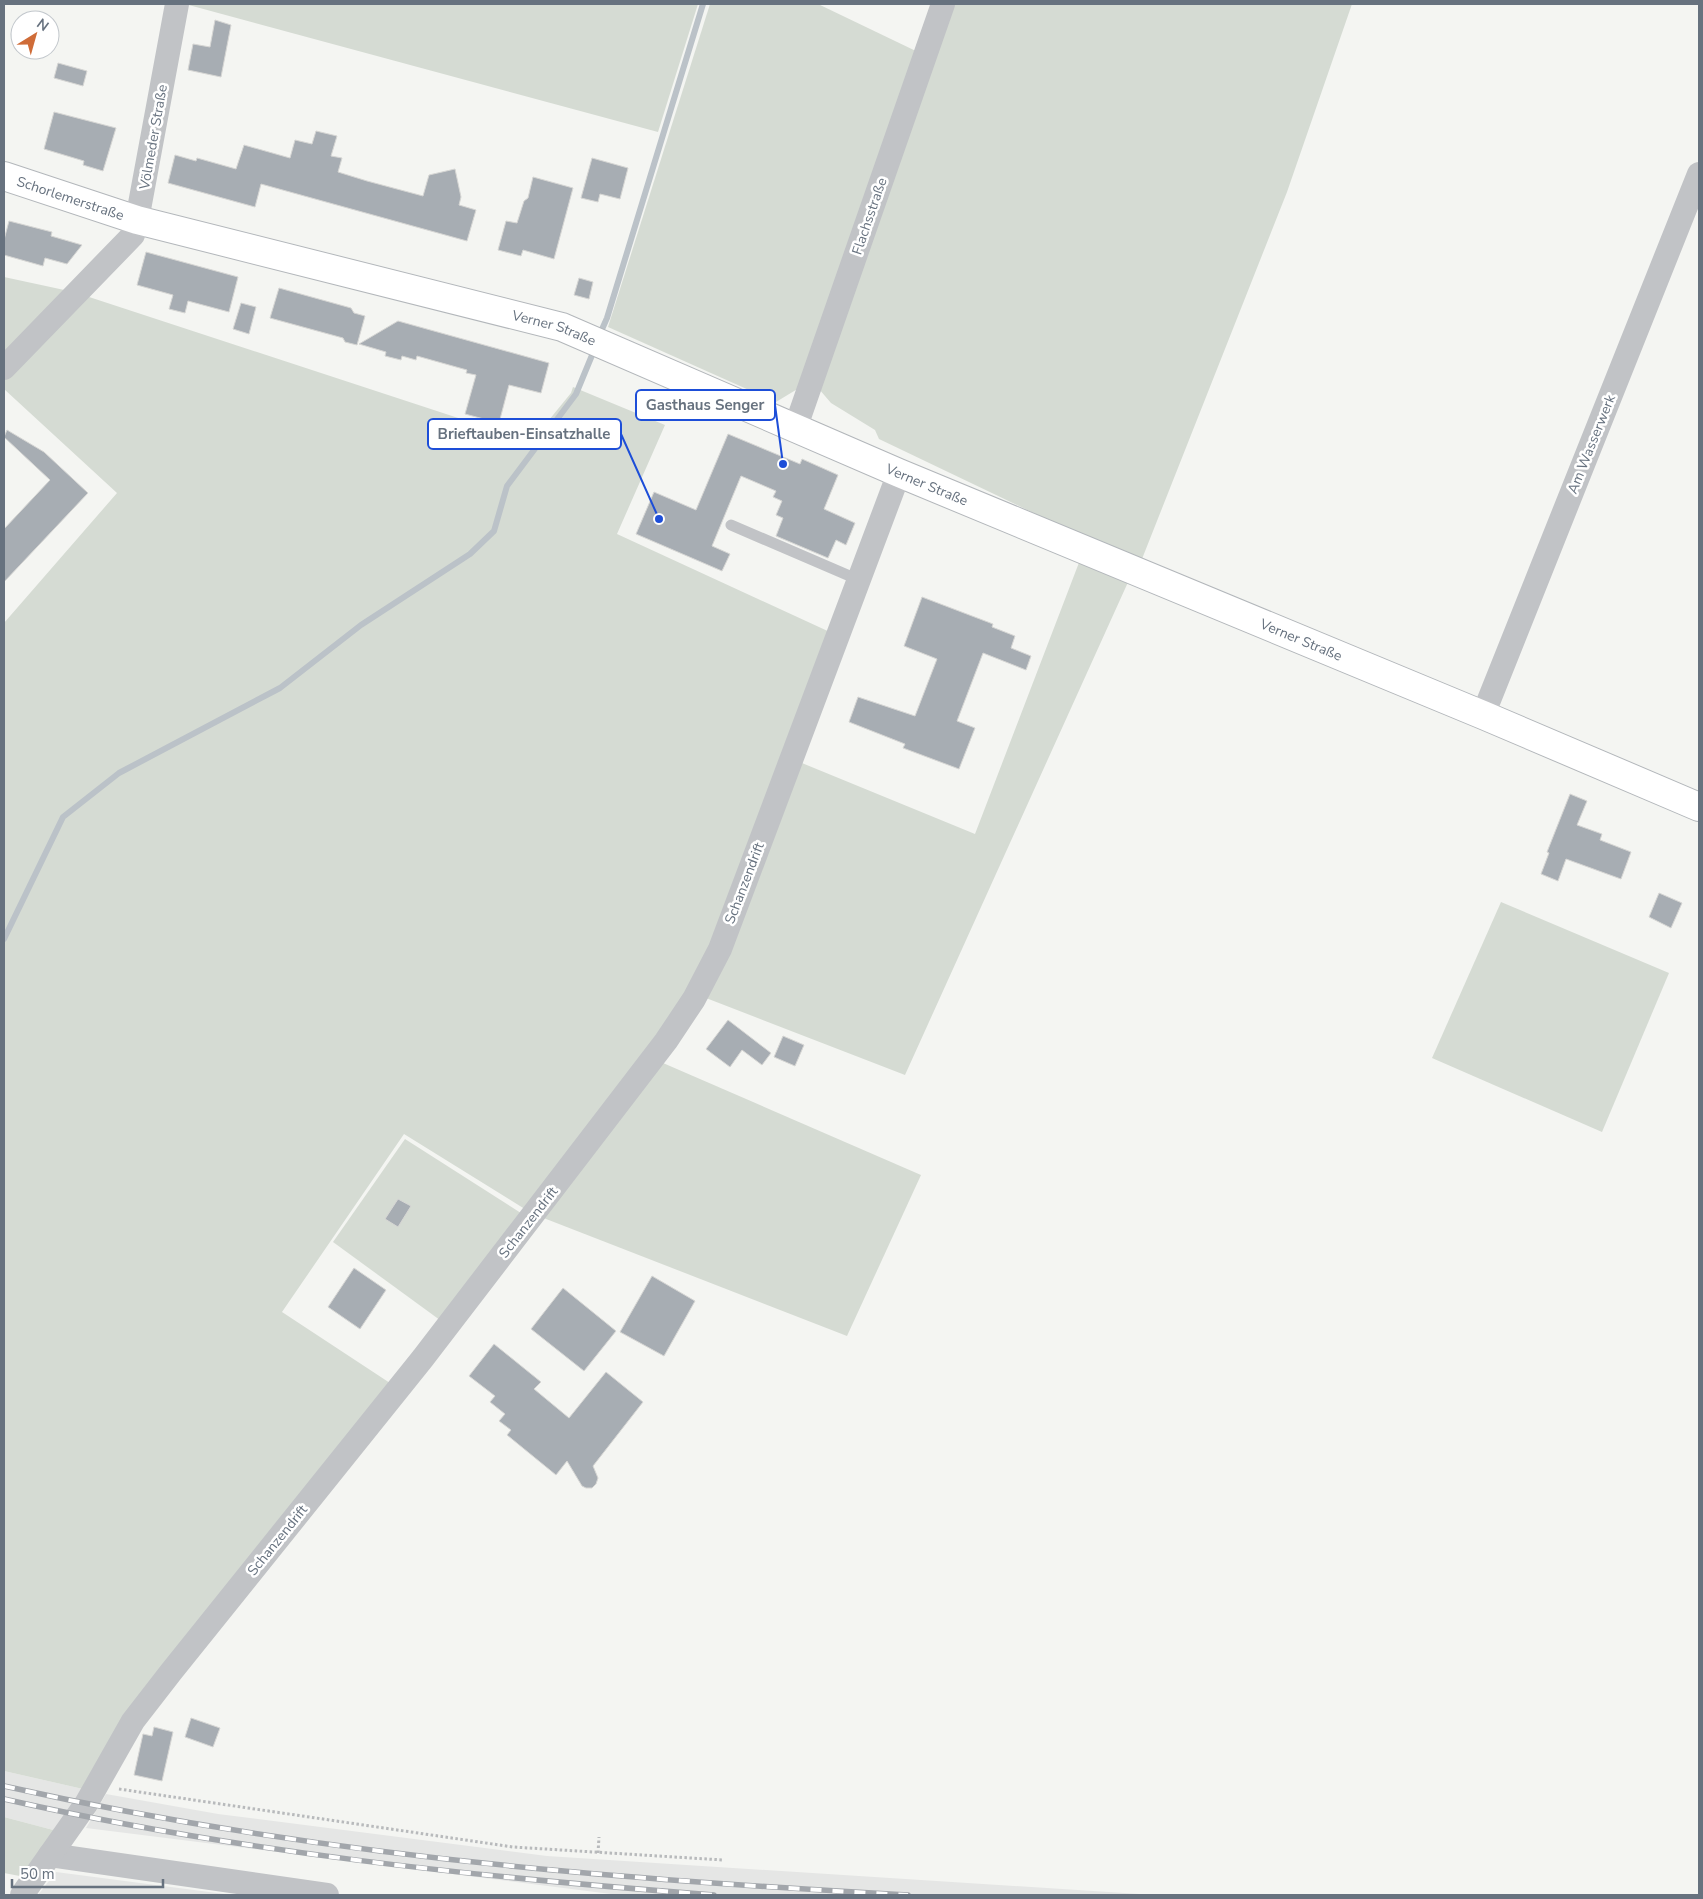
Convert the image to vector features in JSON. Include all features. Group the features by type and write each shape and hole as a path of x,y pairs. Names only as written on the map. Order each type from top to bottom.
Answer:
{"street":[{"name":"Völmeder Straße","path":"4,368 133,235 177,4"},
{"name":"Flachsstraße","path":"795,429 943,4"},
{"name":"Am Wasserwerk","path":"1483,715 1699,174"},
{"name":"Schorlemerstraße","path":"4,176 137,220"},
{"name":"Verner Straße","path":"137,220 562,327 899,473 1483,715 1699,808"},
{"name":"Schanzendrift","path":"22,1895 96,1786 133,1721 423,1358 684,1017 720,949 899,473"},
{"path":"50,1855 328,1895"}],"lane":[{"path":"731,525 859,580"}],"path":[{"path":"96,1786 513,1847 723,1860"},
{"path":"598,1853 599,1837"}],"shaded area":[{"path":"185,4 698,4 658,132"},
{"path":"710,4 818,4 920,53 804,385 776,402 608,327"},
{"path":"952,4 1352,4 1287,192 1140,564 879,439 875,430 831,403 819,389"},
{"path":"4,277 69,291 4,360"},
{"path":"83,295 531,442 571,393 573,387 665,425 617,534 832,633 689,1001 528,1211 404,1134 282,1312 393,1385 83,1789 4,1771 4,623 117,493 4,389 4,376"},
{"path":"1080,560 1129,580 905,1075 706,998 797,761 975,834"},
{"path":"1501,902 1669,973 1602,1132 1432,1058"},
{"path":"663,1063 921,1175 847,1336 541,1217"},
{"path":"405,1139 524,1215 444,1323 333,1242"},
{"path":"4,1771 83,1789 57,1831 4,1817"},
{"path":"106,1794 218,1814 547,1856 1155,1895 619,1895 86,1828"},
{"path":"4,1817 57,1831 25,1877 4,1873"},
{"path":"56,1872 232,1895 38,1895"}],"building":[{"path":"215,20 231,25 221,77 188,70 193,44 210,47"},
{"path":"58,63 87,71 83,86 54,78"},
{"path":"54,112 116,128 103,171 83,165 84,161 44,149"},
{"path":"316,131 337,136 331,156 342,158 338,172 367,181 423,196 429,175 455,169 461,197 459,205 476,210 467,241 261,184 255,207 168,183 175,155 196,161 197,158 236,169 244,145 290,158 295,140 312,144"},
{"path":"592,158 628,168 620,199 600,194 598,202 581,198"},
{"path":"533,177 573,188 554,259 523,250 521,256 498,250 506,221 517,223 524,201 528,198"},
{"path":"9,221 52,232 51,236 82,245 67,264 45,258 43,266 4,255 4,240"},
{"path":"146,252 238,277 229,312 188,301 185,313 169,309 173,295 137,285"},
{"path":"579,278 593,282 589,299 574,295"},
{"path":"279,288 351,308 354,313 365,316 357,345 345,342 343,338 270,318"},
{"path":"241,303 256,307 249,334 233,329"},
{"path":"398,321 549,363 541,393 509,385 499,423 465,414 476,375 466,373 467,370 417,356 416,360 402,356 401,360 385,356 386,352 359,344"},
{"path":"7,430 44,452 88,493 4,582 4,529 50,480 4,437"},
{"path":"728,434 800,464 802,459 838,475 824,509 855,523 846,545 836,540 828,558 776,536 783,518 776,515 782,501 773,497 776,491 741,476 712,546 730,554 722,571 636,534 654,492 696,510"},
{"path":"922,597 993,624 992,627 1015,636 1011,648 1031,656 1026,670 983,653 957,721 975,728 959,769 903,748 905,744 849,722 858,697 915,716 937,659 904,646"},
{"path":"1570,794 1587,801 1577,825 1602,834 1600,840 1631,852 1621,879 1566,859 1558,881 1541,874 1549,853 1547,852"},
{"path":"1659,893 1682,903 1671,928 1649,917"},
{"path":"728,1020 771,1053 762,1065 742,1050 730,1067 706,1049"},
{"path":"783,1036 804,1045 795,1066 774,1057"},
{"path":"398,1199 411,1206 398,1227 385,1219"},
{"path":"354,1268 386,1290 360,1329 328,1307"},
{"path":"652,1276 695,1301 664,1356 620,1332"},
{"path":"563,1288 616,1331 584,1371 531,1329"},
{"path":"494,1344 541,1382 534,1389 569,1418 606,1372 643,1402 593,1466 598,1478 592,1488 582,1486 567,1461 556,1475 507,1435 511,1430 499,1421 505,1414 490,1402 495,1396 469,1376"},
{"path":"191,1718 220,1728 213,1747 185,1737"},
{"path":"154,1727 173,1732 162,1781 134,1775 143,1734 152,1736"}],"waterway":[{"path":"599,336 607,318 703,4"},
{"path":"4,939 63,817 119,773 280,688 361,625 470,554 494,531 507,486 576,394 595,348"}],"railway":[{"path":"4,1786 145,1815 216,1827 431,1857 658,1879 908,1895"},
{"path":"4,1799 92,1818 268,1848 446,1871 714,1895"}],"place":[{"name":"Gasthaus Senger","path":"783,464"},
{"name":"Brieftauben-Einsatzhalle","path":"659,519"}]}
